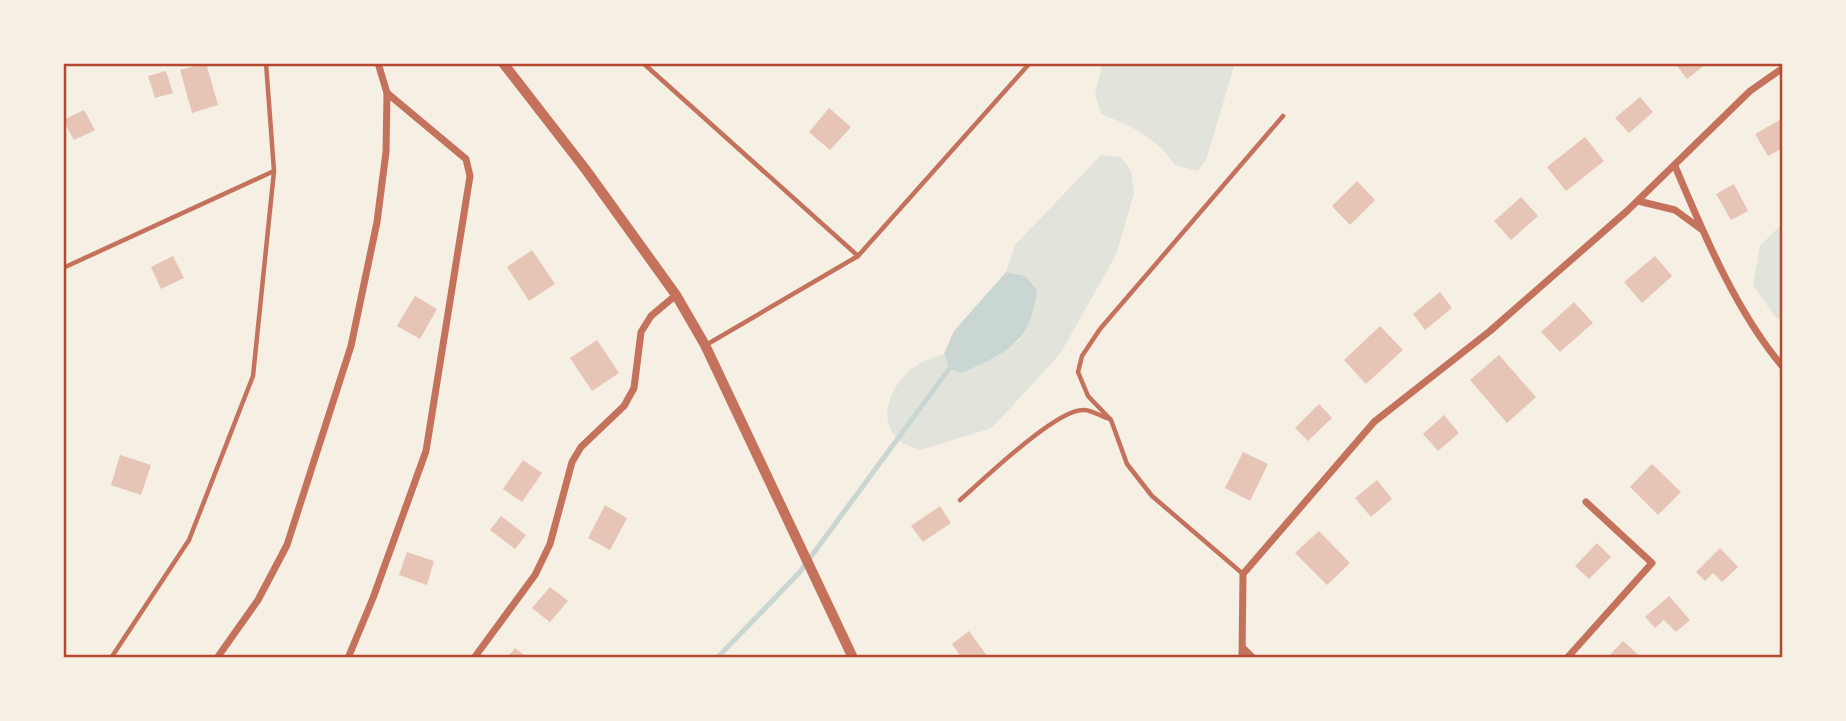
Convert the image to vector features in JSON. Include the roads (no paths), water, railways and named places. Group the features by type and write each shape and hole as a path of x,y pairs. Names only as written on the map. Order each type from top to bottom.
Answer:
{"street":[{"path":"217,658 258,600 287,545 351,346 377,222 386,152 387,93 378,63"},
{"path":"503,63 586,170 676,295 705,345 853,658"},
{"path":"1242,658 1243,574 1374,422 1490,331 1638,201 1750,91 1783,68"},
{"path":"348,658 373,598 426,451 470,176 466,159 387,93"},
{"path":"1675,166 1702,229 1764,345 1783,367"},
{"path":"1638,201 1675,210 1702,229"},
{"path":"474,658 535,575 550,544 576,454 624,406 634,388 641,332 651,316 676,295"},
{"path":"1567,658 1652,563 1586,502"},
{"path":"1244,649 1253,658"}],"lane":[{"path":"111,658 189,540 253,376 274,171 266,63"},
{"path":"643,63 858,256"},
{"path":"705,345 858,256 1030,63"},
{"path":"1243,574 1152,496 1127,464 1111,419 1088,396 1078,372 1082,356 1100,329 1283,116"},
{"path":"63,268 274,171"},
{"path":"960,500 1045,427 1065,416 1083,410 1111,419"}],"waterway":[{"path":"717,658 799,573 949,369"}]}
